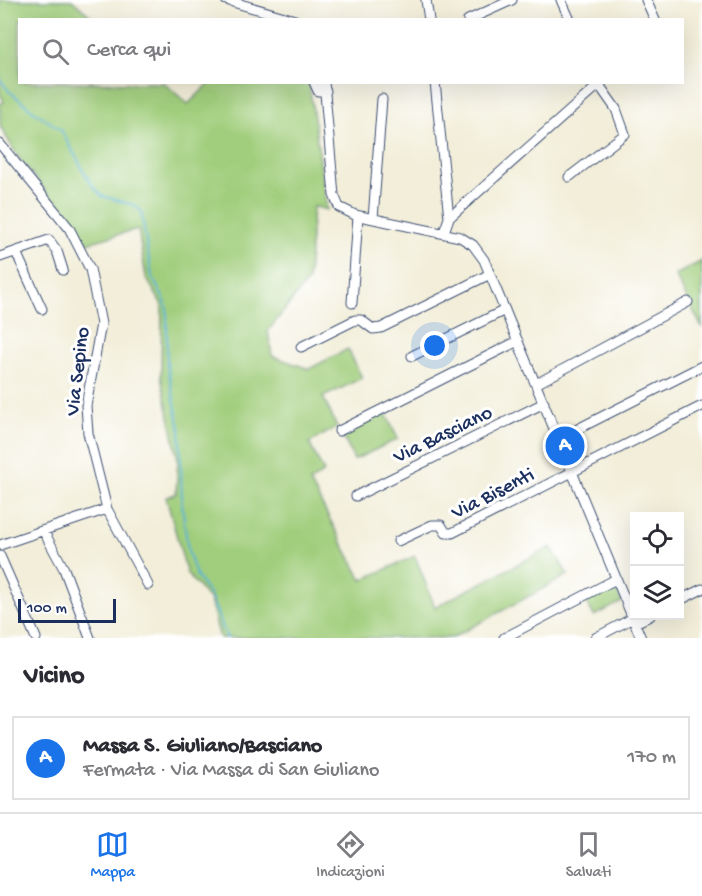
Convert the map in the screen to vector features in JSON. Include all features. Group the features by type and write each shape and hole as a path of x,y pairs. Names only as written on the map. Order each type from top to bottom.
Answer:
{"street":[{"path":"226,0 288,18"},
{"path":"426,0 429,18"},
{"path":"472,18 512,0"},
{"path":"561,0 569,18"},
{"path":"646,0 654,18"},
{"path":"315,84 318,91 325,87 335,200 345,211 358,216 444,231 463,238 482,256 630,611"},
{"path":"435,84 449,218 444,231"},
{"path":"449,218 600,84 616,109 625,134 569,177"},
{"path":"373,219 382,99"},
{"name":"Via Sepino","path":"0,144 69,228 93,278 101,313 101,329 86,416 94,460 107,509 148,585"},
{"path":"352,303 358,216"},
{"path":"0,257 49,240 57,251 63,270"},
{"path":"16,252 42,309"},
{"path":"301,347 353,320 379,329 490,274"},
{"path":"536,384 688,302"},
{"path":"412,356 505,310"},
{"path":"339,431 518,341"},
{"path":"558,439 702,366"},
{"name":"Via Basciano","path":"356,496 544,404"},
{"path":"571,471 702,406"},
{"name":"Via Bisenti","path":"398,541 434,525 441,525 446,533 452,533 571,471"},
{"path":"0,545 107,509"},
{"path":"44,532 64,569 90,638"},
{"path":"0,556 4,571 36,638"},
{"path":"504,638 616,579"},
{"path":"684,598 702,589"},
{"path":"595,638 634,620 641,638"}],"green space":[{"path":"0,0 72,0 93,18 18,18 18,84 165,84 188,104 209,84 309,84 327,210 313,206 308,280 268,331 272,356 309,369 348,349 362,378 323,397 337,427 309,443 324,472 310,482 362,580 415,556 435,607 551,547 568,575 452,638 220,638 210,600 187,574 166,497 176,494 178,459 161,377 162,305 146,277 138,229 88,243 18,157 0,126 0,104 4,102 0,93"},
{"path":"702,261 702,328 675,275"},
{"path":"385,412 398,439 354,460 341,432"},
{"path":"614,587 622,602 594,616 586,601"}],"waterway":[{"path":"0,79 8,90 61,130 91,184 102,196 134,205 141,211 152,277 165,301 167,311 167,365 180,429 182,504 188,551 196,575 210,596 227,638"}],"place":[{"name":"Massa S. Giuliano/Basciano","path":"565,446"}]}
